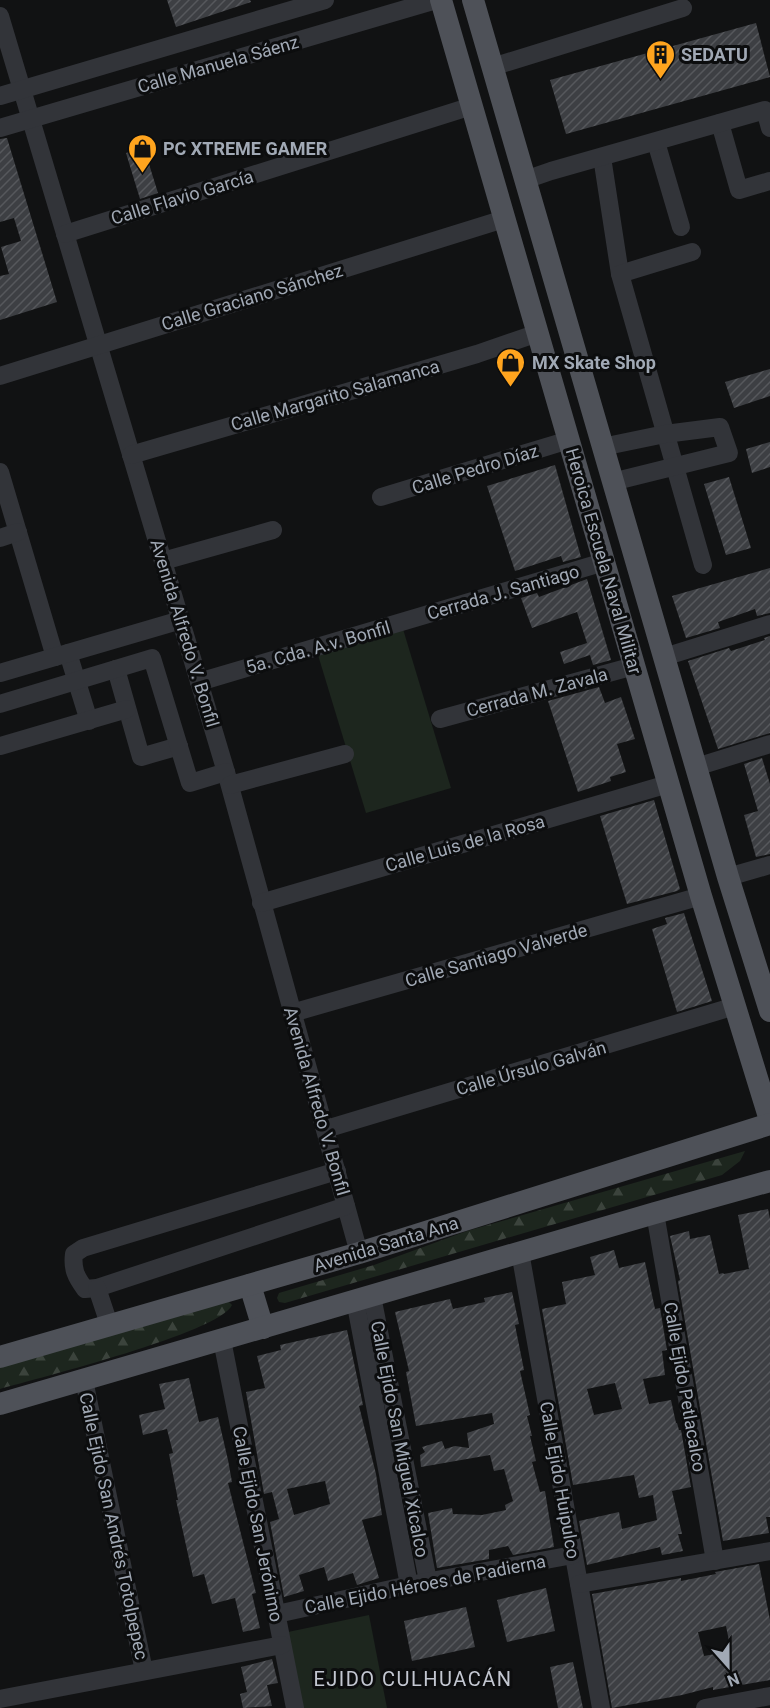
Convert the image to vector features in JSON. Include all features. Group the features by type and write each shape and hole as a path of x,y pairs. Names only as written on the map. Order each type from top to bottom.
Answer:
{"main road":[{"name":"Heroica Escuela Naval Militar","path":"441,0 701,897 770,1122"},
{"name":"Heroica Escuela Naval Militar","path":"473,0 728,877 769,1002"},
{"name":"Avenida Santa Ana","path":"0,1358 109,1324 359,1253 770,1122"},
{"path":"0,1404 770,1181"},
{"path":"250,1285 263,1328"}],"street":[{"name":"Calle Manuela Sáenz","path":"0,96 325,0"},
{"name":"Calle Manuela Sáenz","path":"0,128 436,0"},
{"path":"492,67 683,8"},
{"name":"Avenida Alfredo V. Bonfil","path":"0,16 228,779 359,1253"},
{"name":"Calle Flavio García","path":"65,234 472,106"},
{"path":"525,180 765,110 770,128"},
{"path":"720,123 739,190 770,181"},
{"path":"656,141 681,227"},
{"path":"602,158 620,274 703,565"},
{"name":"Calle Graciano Sánchez","path":"0,376 504,219"},
{"path":"620,274 692,252"},
{"name":"Calle Margarito Salamanca","path":"131,455 477,354 537,333"},
{"path":"603,447 665,434 720,427 729,453 612,482"},
{"name":"Calle Pedro Díaz","path":"381,497 569,440"},
{"path":"0,472 4,498 62,655 76,681 89,721"},
{"path":"163,561 273,530"},
{"path":"0,538 18,532"},
{"name":"Cerrada J. Santiago","path":"403,622 604,562"},
{"path":"0,673 181,620"},
{"name":"5a. Cda. A.v. Bonfil","path":"199,682 403,622"},
{"path":"664,657 770,624"},
{"path":"0,704 152,658 190,783 228,779 345,754"},
{"name":"Cerrada M. Zavala","path":"440,719 634,666"},
{"path":"116,669 141,757 179,746"},
{"path":"0,746 127,709"},
{"path":"696,767 770,744"},
{"name":"Calle Luis de la Rosa","path":"261,903 668,784"},
{"path":"728,877 770,865"},
{"name":"Calle Santiago Valverde","path":"292,1013 701,897"},
{"name":"Calle Úrsulo Galván","path":"326,1129 735,1006"},
{"path":"337,1171 83,1248 74,1254 73,1266 77,1279 85,1289 97,1288 346,1206"},
{"name":"Calle Ejido Petlacalco","path":"655,1213 715,1561"},
{"name":"Calle Ejido Huipulco","path":"520,1252 601,1708"},
{"path":"97,1288 109,1324"},
{"name":"Calle Ejido San Miguel Xicalco","path":"363,1298 428,1581"},
{"name":"Calle Ejido San Miguel Xicalco","path":"363,1298 409,1585"},
{"name":"Calle Ejido San Jerónimo","path":"222,1340 295,1708"},
{"name":"Calle Ejido San Andrés Totolpepec","path":"84,1380 144,1671"},
{"path":"579,1584 770,1551"},
{"name":"Calle Ejido Héroes de Padierna","path":"277,1614 428,1581 573,1555"},
{"path":"0,1699 282,1645"},
{"path":"705,1708 741,1705 770,1696"}],"green space":[{"path":"403,629 451,788 366,813 318,655"},
{"path":"745,1151 740,1161 722,1175 285,1303 279,1302 277,1298 279,1293 374,1265 467,1231"},
{"path":"228,1301 232,1305 220,1316 163,1341 0,1389 0,1367"},
{"path":"369,1615 387,1708 303,1708 288,1632"}],"building":[{"path":"167,0 250,0 251,2 176,27"},
{"name":"SEDATU","path":"756,23 770,77 566,134 550,80"},
{"path":"7,138 57,302 0,320 0,276 9,274 1,247 21,241 14,218 0,222 0,139"},
{"name":"PC XTREME GAMER","path":"144,148 158,193 140,199 126,153"},
{"path":"770,369 770,396 734,408 725,382"},
{"path":"770,442 770,467 752,473 746,449"},
{"path":"555,465 581,557 563,562 561,556 515,571 487,486"},
{"path":"729,477 751,548 726,555 704,484"},
{"path":"770,568 770,613 757,616 755,609 718,622 720,628 686,638 672,596"},
{"path":"587,579 611,660 593,665 590,655 564,664 560,652 587,643 577,612 532,628 521,598 537,593 539,597"},
{"path":"770,636 770,733 718,749 688,661 729,648 731,651 765,640 764,638"},
{"path":"599,687 605,703 621,697 635,739 617,744 626,772 610,777 611,781 578,792 548,701"},
{"path":"762,758 770,784 770,854 756,857 744,815 758,811 744,764"},
{"path":"654,800 680,889 627,904 600,816"},
{"path":"684,913 712,1001 677,1012 652,929 667,924 665,918"},
{"path":"768,1209 770,1219 770,1517 766,1517 769,1533 723,1541 678,1281 680,1280 670,1236 689,1231 690,1239 710,1235 719,1274 749,1269 738,1215"},
{"path":"614,1250 619,1268 645,1262 655,1309 660,1308 667,1350 662,1351 665,1375 643,1379 649,1404 671,1400 676,1423 681,1430 691,1487 672,1491 682,1534 678,1534 683,1551 662,1555 660,1547 587,1565 579,1521 619,1512 622,1529 657,1520 653,1495 639,1498 634,1475 573,1485 542,1309 566,1304 562,1282 595,1275 590,1257","holes":["615,1383 622,1409 594,1415 587,1389"]},
{"path":"512,1292 519,1324 515,1325 524,1370 520,1371 530,1415 527,1416 536,1461 532,1462 540,1492 545,1491 554,1547 513,1555 508,1546 489,1550 489,1559 437,1568 428,1513 452,1508 453,1514 482,1515 506,1510 505,1505 513,1501 504,1469 494,1471 490,1455 421,1467 420,1455 425,1452 422,1447 442,1441 445,1449 455,1446 469,1448 467,1433 494,1424 492,1413 416,1426 406,1372 409,1371 395,1312 450,1299 453,1309 485,1302 484,1298"},
{"path":"347,1330 363,1405 359,1406 376,1474 382,1515 362,1520 379,1578 357,1585 353,1573 328,1581 324,1567 299,1575 304,1591 284,1597 270,1522 279,1519 272,1492 264,1494 246,1392 265,1388 257,1356 281,1350 280,1345","holes":["325,1481 330,1504 294,1515 287,1489"]},
{"path":"189,1378 199,1422 218,1417 232,1482 228,1483 256,1593 252,1594 260,1628 243,1632 235,1598 212,1604 204,1574 193,1577 176,1500 178,1500 169,1454 173,1453 167,1429 143,1435 139,1415 165,1409 159,1384"},
{"path":"759,1564 770,1620 770,1680 713,1690 713,1687 612,1708 592,1594 681,1578 681,1581 716,1574 715,1572","holes":["726,1626 731,1651 704,1656 698,1632"]},
{"path":"546,1588 555,1631 507,1642 497,1600"},
{"path":"466,1607 475,1647 412,1661 404,1621"},
{"path":"272,1659 278,1683 267,1685 272,1706 243,1708 240,1694 247,1692 241,1667"},
{"path":"573,1662 583,1708 558,1708 550,1667"}],"place":[{"name":"SEDATU","path":"660,80"},
{"name":"PC XTREME GAMER","path":"142,174"},
{"name":"MX Skate Shop","path":"511,388"}],"district":[{"name":"EJIDO CULHUACÁN","path":"413,1679"}]}
